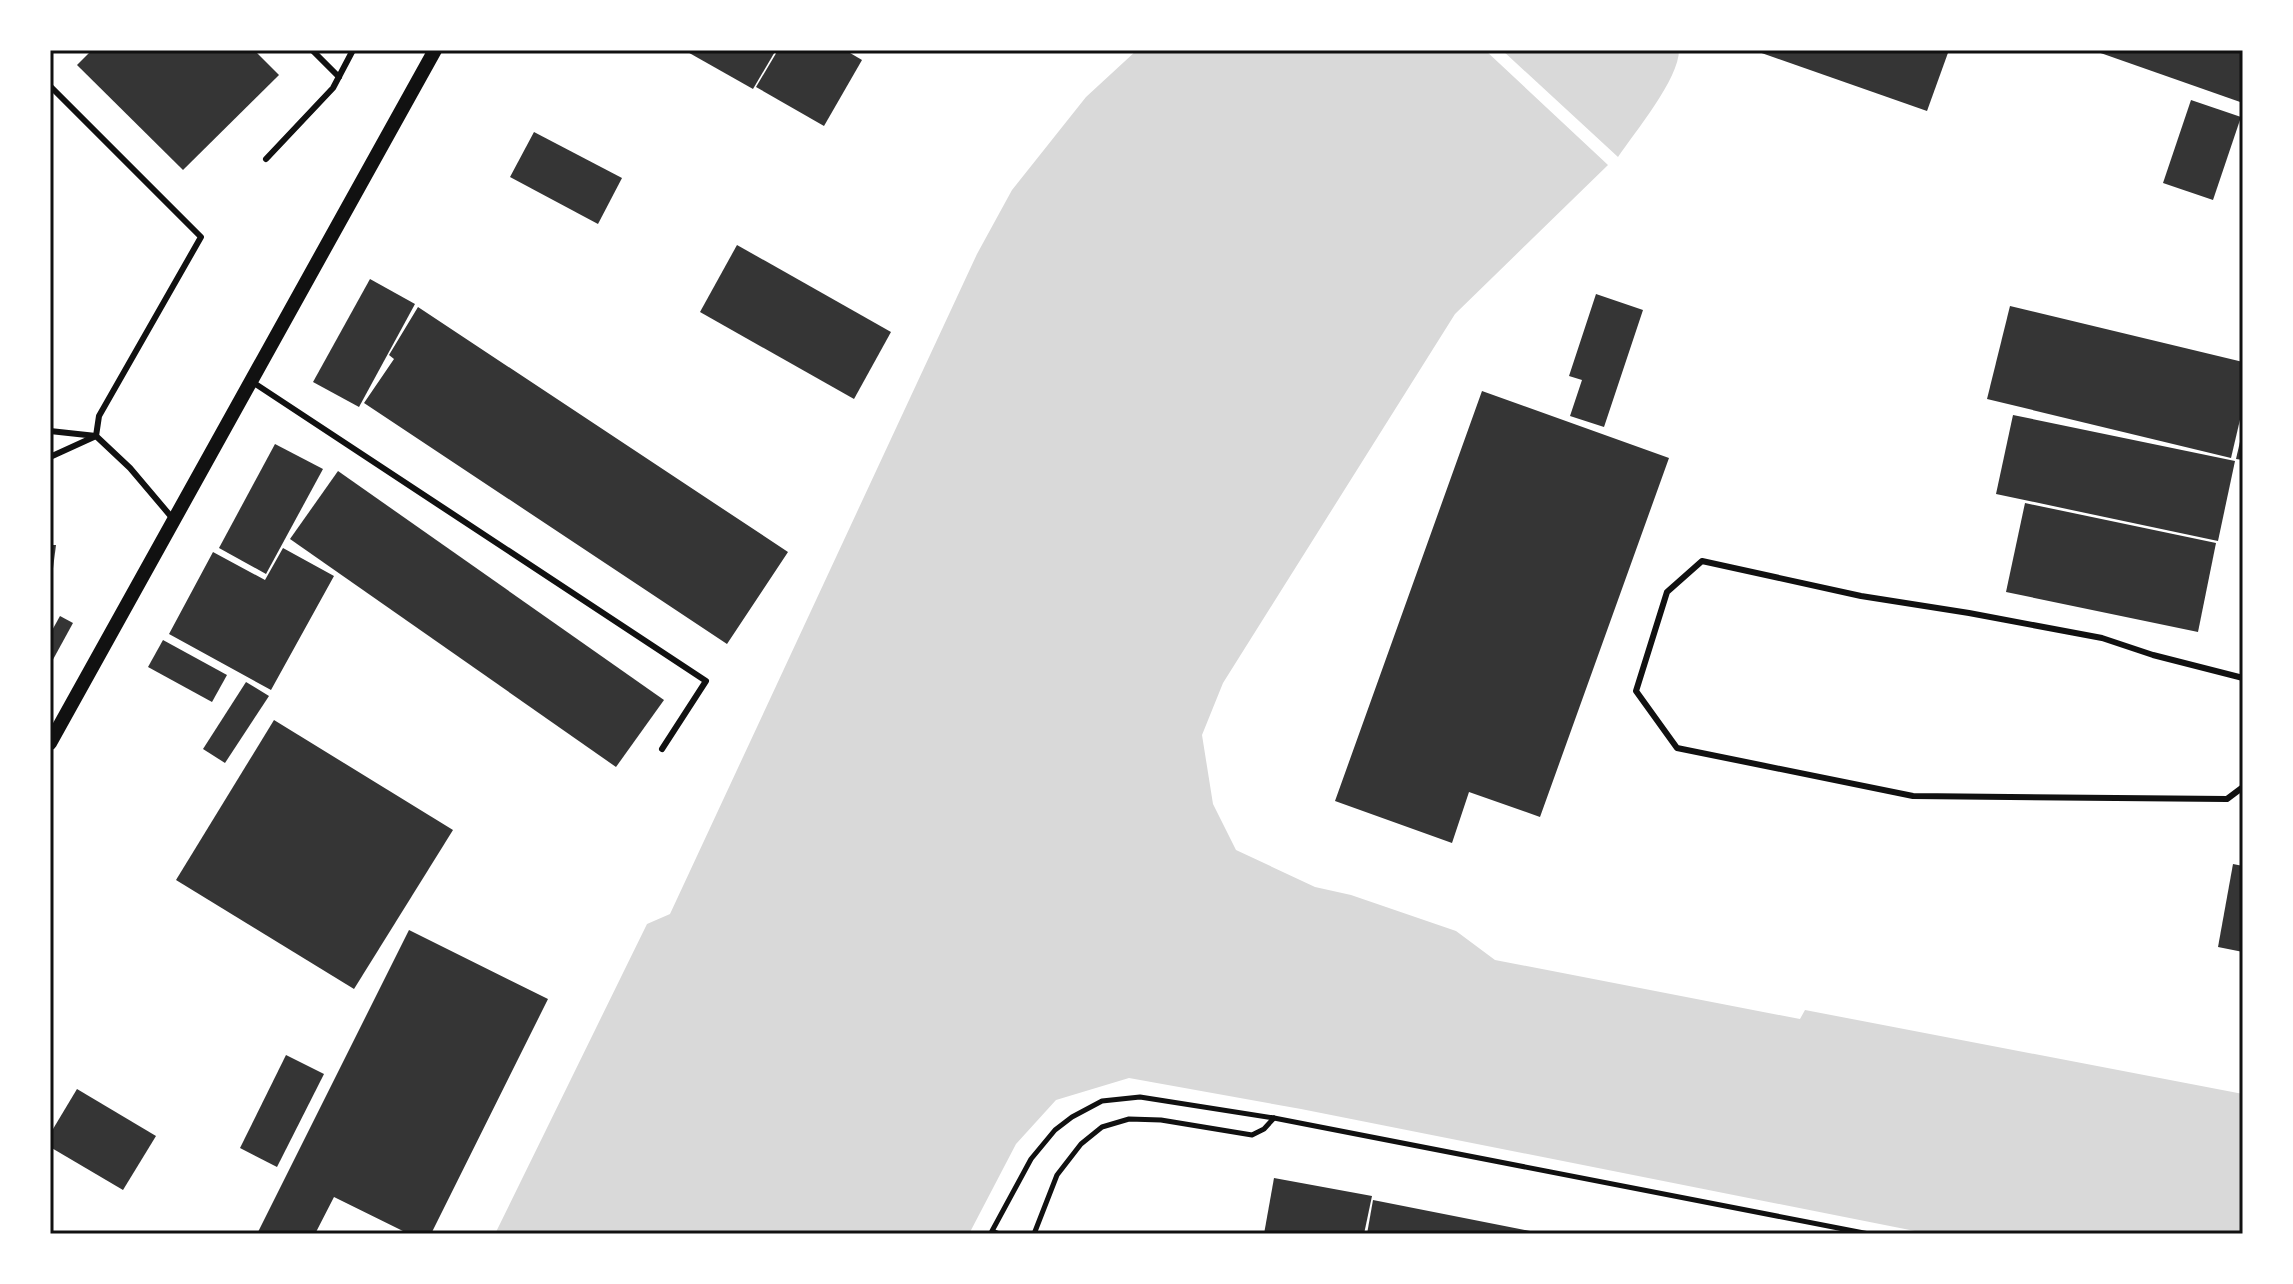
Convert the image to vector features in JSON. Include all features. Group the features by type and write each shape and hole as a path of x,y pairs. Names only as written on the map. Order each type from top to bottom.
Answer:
{"street":[{"path":"50,743 435,50"}],"lane":[{"path":"312,50 339,77"},
{"path":"266,159 333,88 353,50"},
{"path":"50,86 201,237 99,416 96,436"},
{"path":"251,381 706,681 662,749"},
{"path":"50,431 96,436 130,468 174,520"},
{"path":"50,457 96,436"},
{"path":"2243,678 2153,655 2102,638 1861,596 1702,561 1667,592 1636,691 1677,748 1913,796 2227,799 2243,787"}],"path":[{"path":"1000,1234 992,1231 1043,1143 1072,1117 1102,1101 1140,1097 1274,1118 1869,1234"},
{"path":"1034,1234 1057,1175 1081,1144 1102,1127 1129,1119 1161,1120 1252,1135 1264,1129 1274,1118"}],"shaded area":[{"path":"1137,50 1485,50 1608,165 1455,314 1223,683 1202,735 1213,804 1236,850 1315,887 1351,895 1456,931 1495,960 1800,1019 1805,1010 2243,1094 2243,1234 1930,1234 1301,1109 1129,1078 1056,1100 1016,1144 969,1234 495,1234 647,924 670,914 977,254 1012,190 1086,97"},
{"path":"1502,50 1679,50 1664,90 1618,157"}],"building":[{"path":"92,50 254,50 279,75 183,170 77,65"},
{"path":"684,50 776,50 753,89"},
{"path":"778,50 845,50 862,60 824,126 756,87"},
{"path":"1753,50 1949,50 1927,111"},
{"path":"2092,50 2243,50 2243,103"},
{"path":"2191,100 2241,117 2213,200 2163,183"},
{"path":"534,132 622,178 598,224 510,177"},
{"path":"737,245 891,332 854,399 700,312"},
{"path":"370,279 415,304 359,407 313,382"},
{"path":"1596,294 1643,310 1604,427 1570,416 1582,380 1569,376"},
{"path":"2010,306 2243,362 2243,407 2231,458 1987,399"},
{"path":"418,307 788,552 727,644 364,403 394,359 389,355"},
{"path":"1482,391 1669,458 1540,817 1469,792 1452,843 1335,801"},
{"path":"2013,415 2235,461 2218,541 1996,494"},
{"path":"2243,433 2243,460 2236,459"},
{"path":"275,444 323,469 266,574 219,548"},
{"path":"338,471 664,700 616,767 290,539"},
{"path":"2025,503 2216,543 2198,632 2006,592"},
{"path":"50,545 56,545 52,576 50,576"},
{"path":"283,548 334,576 271,690 169,634 213,552 265,580"},
{"path":"60,616 73,623 50,665 50,634"},
{"path":"163,640 227,675 212,702 148,667"},
{"path":"246,682 269,696 225,763 203,749"},
{"path":"274,720 453,830 354,989 176,880"},
{"path":"2233,864 2243,866 2243,952 2218,947"},
{"path":"409,930 548,999 431,1234 409,1234 334,1197 315,1234 257,1234"},
{"path":"286,1055 324,1074 277,1167 240,1148"},
{"path":"77,1089 156,1136 123,1190 50,1147 50,1134"},
{"path":"1274,1178 1372,1196 1364,1234 1264,1234"},
{"path":"1373,1200 1540,1233 1540,1234 1367,1234"}]}
